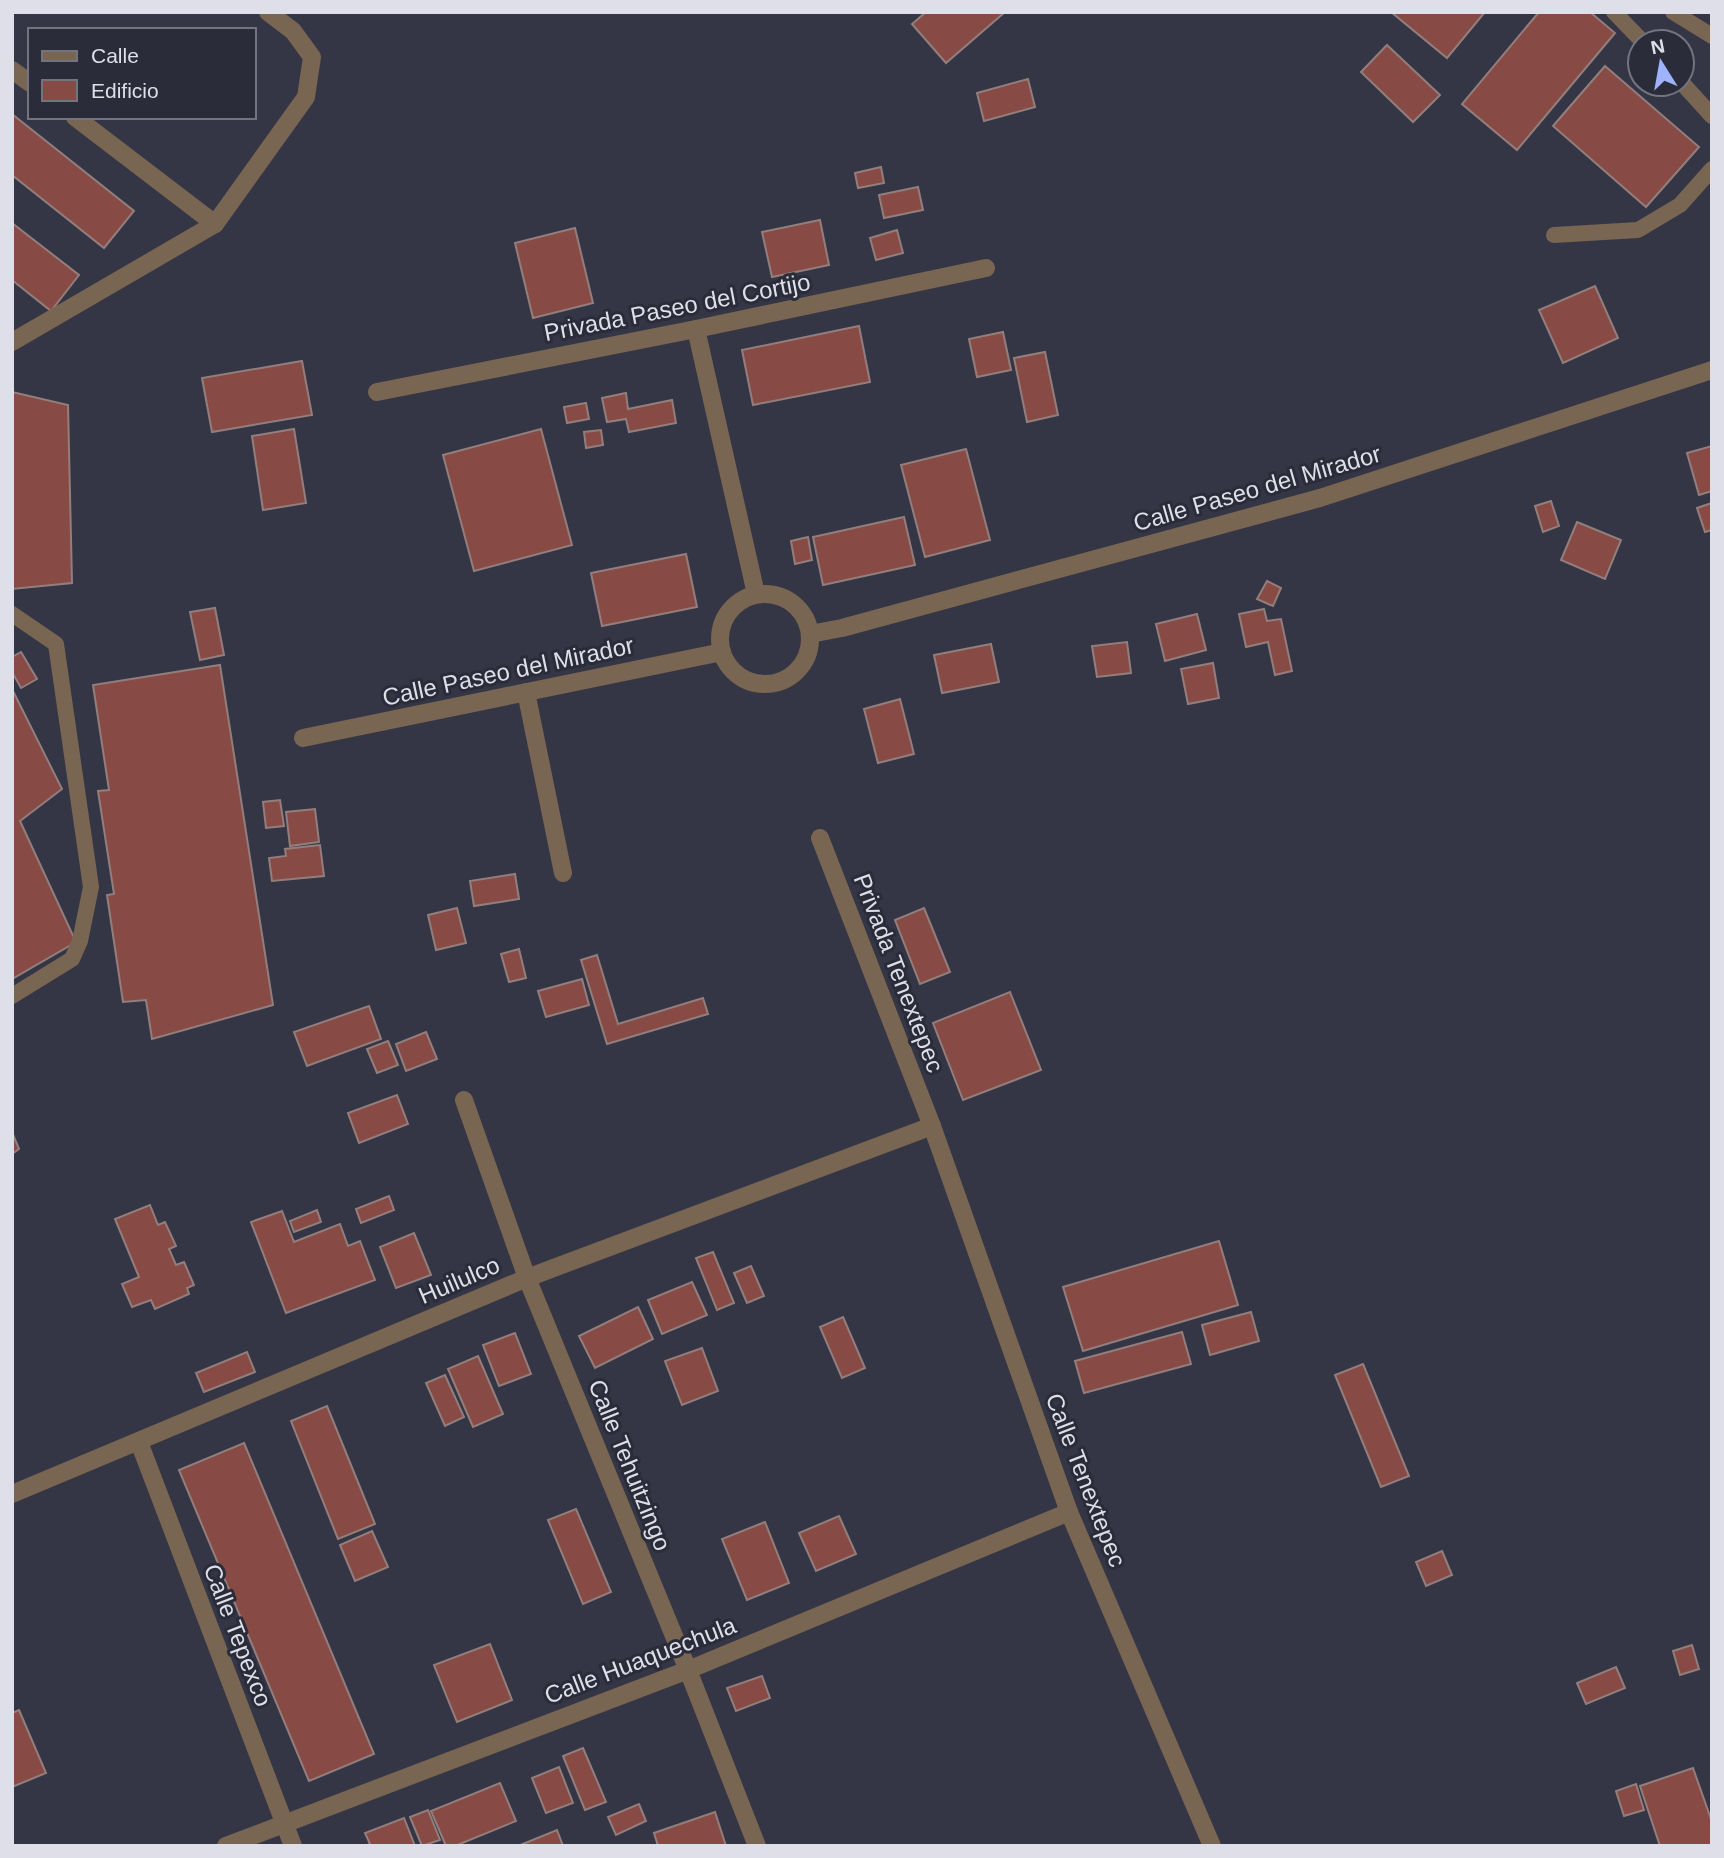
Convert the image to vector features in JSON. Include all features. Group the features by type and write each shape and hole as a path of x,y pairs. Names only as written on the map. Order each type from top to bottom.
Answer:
{"street":[{"path":"16,335 215,224 306,97 312,57 293,31 268,12"},
{"path":"12,70 28,82"},
{"path":"78,119 215,224"},
{"name":"Privada Paseo del Cortijo","path":"377,392 986,268"},
{"path":"696,329 756,594"},
{"name":"Calle Paseo del Mirador","path":"810,634 842,628 1320,498 1712,370"},
{"path":"756,594 775,594 792,602 805,616 810,634 808,653 799,669 784,680 765,684 747,680 731,669 722,652 720,634 726,616 738,602 756,594"},
{"name":"Calle Paseo del Mirador","path":"303,738 722,652"},
{"path":"526,692 563,873"},
{"name":"Privada Tenextepec","path":"820,838 932,1126"},
{"name":"Calle Tehuitzingo","path":"464,1100 527,1278 688,1670 757,1846"},
{"name":"Huilulco","path":"12,1494 527,1278 932,1126"},
{"name":"Calle Tenextepec","path":"932,1126 1069,1512 1212,1846"},
{"name":"Calle Tepexco","path":"139,1442 293,1846"},
{"name":"Calle Huaquechula","path":"226,1846 688,1670 1069,1512"}],"lane":[{"path":"1614,12 1629,28"},
{"path":"1673,12 1712,36"},
{"path":"1695,98 1712,117"},
{"path":"1554,235 1639,230 1680,205 1712,169"},
{"path":"12,614 56,644 90,887 80,941 72,959 12,996"}],"building":[{"path":"926,12 1005,12 946,63 912,24"},
{"path":"1391,12 1485,12 1447,58"},
{"path":"1539,12 1590,12 1615,33 1517,150 1462,104"},
{"path":"1387,45 1440,95 1413,122 1361,72"},
{"path":"1605,66 1626,84 1626,98 1642,98 1699,147 1646,207 1553,126"},
{"path":"1028,79 1035,107 984,121 977,93"},
{"path":"12,114 134,211 104,248 12,175"},
{"path":"881,167 884,183 858,188 855,173"},
{"path":"918,187 923,210 884,218 879,195"},
{"path":"820,220 829,265 772,277 762,232"},
{"path":"12,223 79,275 51,311 12,280"},
{"path":"575,228 593,303 533,318 515,243"},
{"path":"897,230 903,253 876,260 870,238"},
{"path":"1595,286 1618,338 1563,363 1539,310"},
{"path":"859,326 870,382 753,405 742,350"},
{"path":"1003,332 1011,370 977,377 969,339"},
{"path":"1045,352 1058,415 1027,422 1014,358"},
{"path":"302,361 312,415 212,432 202,378"},
{"path":"12,392 68,405 72,583 12,589"},
{"path":"626,393 628,409 672,400 676,423 629,432 626,419 607,422 602,398"},
{"path":"586,403 589,419 567,423 564,407"},
{"path":"294,429 306,503 263,510 252,436"},
{"path":"541,429 572,545 474,571 443,455"},
{"path":"601,430 603,445 586,448 584,432"},
{"path":"1712,446 1712,491 1699,495 1687,453"},
{"path":"966,449 990,540 925,557 901,465"},
{"path":"1551,501 1559,526 1543,532 1535,506"},
{"path":"1712,503 1712,530 1705,532 1697,508"},
{"path":"904,517 915,565 823,585 813,537"},
{"path":"1577,522 1621,540 1605,579 1561,560"},
{"path":"808,537 812,560 795,564 791,541"},
{"path":"686,554 697,607 602,626 591,573"},
{"path":"1267,581 1281,588 1273,606 1257,599"},
{"path":"215,608 224,655 200,660 190,612"},
{"path":"1264,609 1267,621 1281,619 1292,671 1275,675 1268,642 1246,647 1239,614"},
{"path":"1197,614 1206,650 1165,661 1156,624"},
{"path":"1127,642 1131,673 1097,677 1092,646"},
{"path":"991,644 999,682 942,693 934,655"},
{"path":"21,652 37,679 21,688 12,672 12,657"},
{"path":"1213,663 1219,698 1188,704 1181,669"},
{"path":"220,665 273,1005 152,1039 146,1000 123,1002 107,895 114,894 98,791 109,790 93,685"},
{"path":"12,689 62,789 20,821 76,942 12,979"},
{"path":"900,699 914,754 878,763 864,709"},
{"path":"280,800 284,826 266,828 263,802"},
{"path":"315,809 319,842 290,846 286,812"},
{"path":"320,845 324,876 272,881 269,858 286,856 285,849"},
{"path":"515,874 519,899 474,906 470,881"},
{"path":"457,908 466,943 436,950 428,915"},
{"path":"924,908 950,972 920,984 895,920"},
{"path":"519,949 526,978 509,982 501,954"},
{"path":"597,955 618,1024 703,998 708,1014 607,1044 581,960"},
{"path":"582,979 589,1005 546,1017 538,991"},
{"path":"1010,992 1041,1070 963,1100 933,1023"},
{"path":"369,1006 381,1039 307,1066 294,1032"},
{"path":"426,1032 437,1059 406,1071 396,1044"},
{"path":"388,1041 398,1065 377,1073 367,1049"},
{"path":"397,1095 408,1124 359,1143 348,1113"},
{"path":"12,1132 19,1149 12,1154"},
{"path":"389,1196 394,1210 361,1223 356,1209"},
{"path":"150,1205 158,1225 165,1222 176,1246 169,1249 176,1265 184,1262 194,1285 187,1288 189,1294 155,1309 151,1300 132,1307 122,1284 139,1277 115,1219"},
{"path":"317,1210 321,1222 294,1232 290,1221"},
{"path":"282,1211 294,1242 340,1224 348,1246 360,1241 375,1280 286,1313 251,1222"},
{"path":"414,1233 431,1275 396,1288 380,1247"},
{"path":"1219,1241 1238,1305 1083,1351 1063,1287"},
{"path":"713,1252 734,1303 717,1310 696,1258"},
{"path":"751,1266 764,1296 747,1303 734,1273"},
{"path":"692,1282 707,1315 662,1334 648,1300"},
{"path":"638,1307 653,1339 595,1368 579,1336"},
{"path":"1251,1312 1259,1341 1210,1355 1202,1325"},
{"path":"843,1317 865,1368 842,1378 820,1327"},
{"path":"1182,1332 1191,1364 1084,1393 1075,1361"},
{"path":"515,1333 531,1374 499,1386 483,1345"},
{"path":"702,1348 718,1391 682,1405 665,1361"},
{"path":"247,1352 255,1372 204,1392 196,1373"},
{"path":"478,1356 503,1414 473,1427 448,1369"},
{"path":"1363,1364 1409,1476 1381,1487 1335,1375"},
{"path":"445,1375 464,1417 445,1426 426,1383"},
{"path":"327,1406 375,1524 338,1539 291,1421"},
{"path":"244,1443 374,1754 309,1781 179,1470"},
{"path":"576,1509 611,1592 583,1604 548,1520"},
{"path":"839,1516 856,1554 816,1571 799,1533"},
{"path":"765,1522 789,1583 747,1600 722,1539"},
{"path":"372,1531 388,1567 355,1581 340,1545"},
{"path":"1442,1551 1452,1575 1426,1586 1416,1562"},
{"path":"490,1644 512,1700 457,1722 434,1665"},
{"path":"1692,1645 1699,1669 1680,1675 1673,1651"},
{"path":"1616,1667 1625,1688 1586,1704 1577,1683"},
{"path":"762,1676 770,1698 736,1711 727,1688"},
{"path":"19,1710 46,1773 12,1787 12,1713"},
{"path":"583,1748 606,1802 585,1810 563,1756"},
{"path":"559,1767 573,1803 546,1813 532,1778"},
{"path":"1693,1768 1712,1822 1712,1846 1660,1846 1640,1786"},
{"path":"500,1783 516,1821 455,1846 446,1846 431,1811"},
{"path":"1636,1784 1644,1810 1624,1816 1616,1791"},
{"path":"639,1804 646,1821 616,1835 608,1817"},
{"path":"428,1810 440,1840 422,1846 410,1817"},
{"path":"715,1812 726,1846 658,1846 654,1833"},
{"path":"404,1818 415,1846 365,1846 370,1844 365,1833"},
{"path":"557,1830 563,1846 518,1846"}]}
